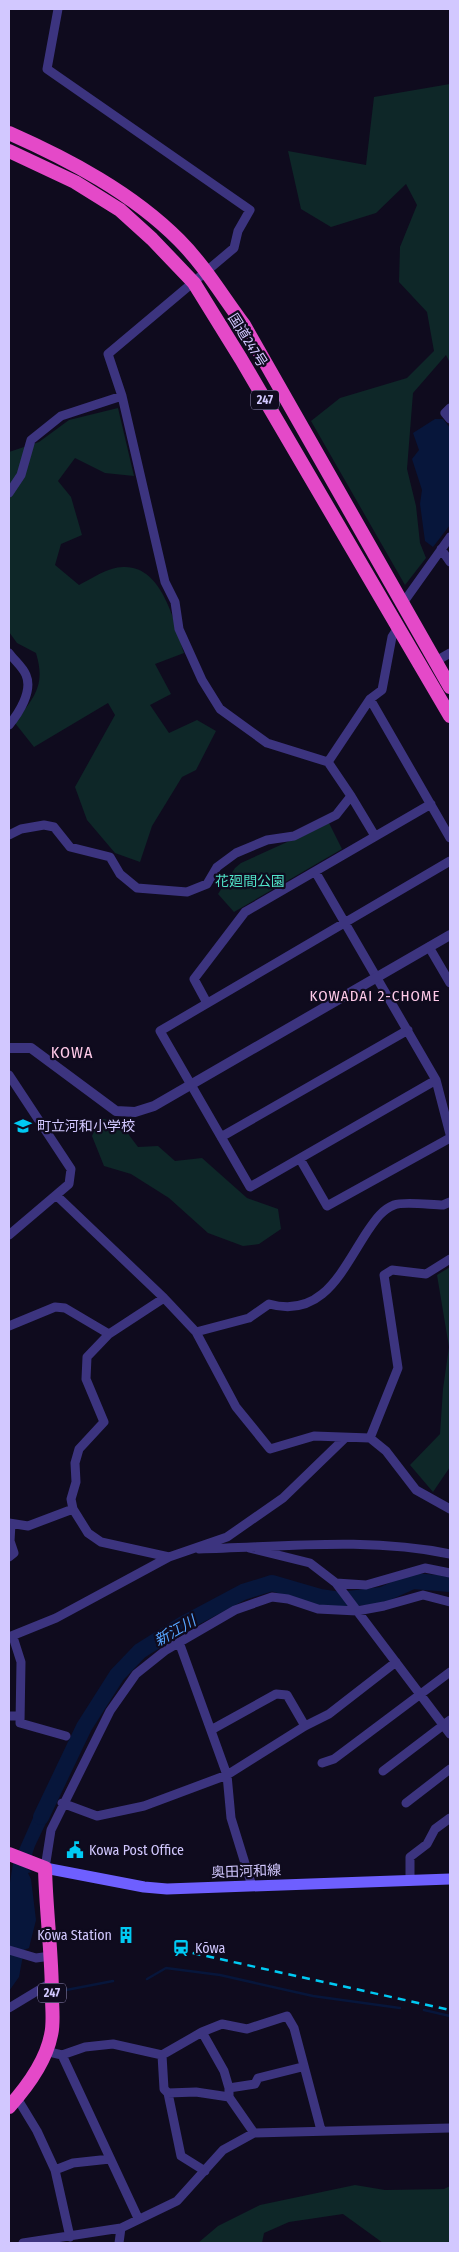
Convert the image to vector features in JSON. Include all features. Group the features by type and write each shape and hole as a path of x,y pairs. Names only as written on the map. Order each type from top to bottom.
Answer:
{"highway":[{"name":"国道247号","path":"9,133 102,180 143,208 180,241 206,273 244,325 450,687"},
{"name":"国道247号","path":"9,151 76,182 120,210 152,239 194,283 399,626 450,716"},
{"path":"10,1854 41,1866"},
{"name":"247","path":"13,2102 28,2083 45,2051 52,2030 51,1956 41,1866"}],"main road":[{"name":"奥田河和線","path":"41,1866 159,1889 450,1879"}],"street":[{"path":"58,9 47,70 250,210 238,231 234,248 108,354 122,396 165,582 174,602 179,629 202,680 220,709 267,743 328,762 375,836"},
{"path":"9,493 21,475 31,440 61,416 122,396"},
{"path":"450,408 445,413 450,419"},
{"path":"403,603 450,537"},
{"path":"441,549 450,562"},
{"path":"328,762 370,699 382,690 392,637 399,626"},
{"path":"9,653 23,669 28,680 22,705 9,725"},
{"path":"436,662 450,653"},
{"path":"370,699 450,838"},
{"path":"9,835 21,829 44,825 54,827 70,847 110,857 120,874 137,888 187,892 207,884 217,867 236,853 267,840 294,836 336,815 351,796"},
{"path":"207,1003 194,980 245,912 431,804"},
{"path":"436,1080 250,1187 160,1031 450,861"},
{"path":"316,872 436,1080 449,1127"},
{"path":"9,1048 31,1048 116,1111 135,1112 154,1106 450,935"},
{"path":"429,947 450,983"},
{"path":"222,1137 408,1030"},
{"path":"9,1075 71,1169 70,1184 9,1235"},
{"path":"300,1159 327,1206 450,1138"},
{"path":"57,1196 164,1298 196,1332 236,1407 270,1449 314,1436 370,1438 386,1451 416,1490 450,1510"},
{"path":"196,1332 249,1318 269,1304 284,1308 312,1303 331,1288 378,1215 394,1205 444,1205 450,1202"},
{"path":"370,1438 398,1368 384,1275 392,1270 426,1274 450,1259"},
{"path":"164,1298 108,1334 87,1357 86,1379 104,1422 79,1449 71,1499 73,1508 88,1533 101,1542 169,1557"},
{"path":"9,1326 55,1307 65,1308 108,1334"},
{"path":"66,1736 20,1723 21,1662 11,1637 56,1618 169,1557 227,1537 283,1498 345,1438"},
{"path":"9,1557 14,1553 10,1541 10,1523 28,1526 73,1508"},
{"path":"192,1549 339,1544 415,1547 450,1554"},
{"path":"249,1548 310,1564 339,1587 420,1694 447,1722 450,1734"},
{"path":"339,1587 366,1585 426,1568 450,1573"},
{"path":"41,1866 51,1830 62,1803 110,1711 136,1674 166,1650 235,1610 272,1597 288,1599 318,1609 357,1611 384,1606 423,1595 450,1602"},
{"path":"179,1642 227,1775 231,1818 252,1886"},
{"path":"62,1803 97,1816 144,1806 227,1775 304,1726 329,1714 396,1662"},
{"path":"322,1763 334,1759 450,1672"},
{"path":"212,1730 276,1694 287,1695 304,1726"},
{"path":"9,1716 20,1716"},
{"path":"383,1771 447,1722"},
{"path":"406,1803 450,1769"},
{"path":"410,1881 410,1857 427,1844 435,1830 450,1818"},
{"path":"9,1950 36,1958 51,1956"},
{"path":"9,2008 52,1982"},
{"path":"45,2051 62,2055 86,2047 113,2044 162,2055 202,2032 222,2024 247,2029 287,2016 294,2028 302,2067 321,2130"},
{"path":"202,2032 224,2071 229,2093 254,2133"},
{"path":"62,2055 138,2218"},
{"path":"162,2055 164,2089 168,2093 181,2156 205,2172"},
{"path":"168,2093 229,2093 255,2084 258,2078 302,2067"},
{"path":"13,2102 37,2131 55,2170 70,2237"},
{"path":"23,2243 121,2228 138,2218 177,2201 223,2150 254,2133 450,2128"},
{"path":"55,2170 73,2163 110,2159"},
{"path":"120,2243 121,2228"}],"green space":[{"path":"450,84 450,363 446,355 413,393 407,469 416,506 420,543 426,558 405,585 311,421 340,398 407,378 434,351 427,312 399,282 400,247 417,205 406,184 376,213 331,227 301,209 288,151 366,165 374,97"},
{"path":"118,408 134,476 105,473 75,458 58,481 71,497 82,535 61,544 55,565 79,585 101,573 119,567 138,570 149,576 165,599 184,653 155,664 171,694 150,705 169,733 197,720 216,731 196,770 182,777 152,826 140,862 115,853 87,820 75,787 115,715 108,703 34,747 15,723 28,706 36,691 40,674 39,664 36,653 17,643 9,632 9,452 39,442 69,420"},
{"name":"花廻間公園","path":"329,823 342,849 234,912 218,894 235,868 241,863"},
{"path":"100,1118 120,1123 138,1147 158,1146 175,1161 202,1158 247,1198 278,1209 281,1229 259,1244 243,1246 208,1233 169,1198 131,1174 104,1166 92,1136"},
{"path":"450,1267 450,1467 433,1492 410,1465 440,1434 443,1389 449,1347 437,1275"},
{"path":"355,2185 385,2190 444,2189 450,2186 450,2243 383,2243 343,2214 289,2222 264,2233 262,2243 198,2243 218,2226 260,2205"}],"water":[{"path":"435,419 443,419 450,428 450,525 433,547 425,541 420,504 422,490 412,459 419,450 413,433"},
{"path":"44,1793 57,1800 35,1846 27,1869 32,1872 28,1873 31,1879 36,1920 29,1948 24,1950 19,1977 9,1991 9,1889 13,1863"}],"waterway":[{"name":"新江川","path":"41,1817 84,1727 117,1675 140,1651 183,1624 243,1592 272,1583 320,1597 340,1600 382,1595 413,1581 450,1584"},
{"path":"147,1979 166,1968 220,1975 313,1996 400,2008"},
{"path":"61,1991 113,1981"},
{"path":"424,2010 450,2016"}],"railway":[{"path":"179,1950 450,2010"}],"place":[{"name":"町立河和小学校","path":"23,1126"},
{"name":"Kowa Post Office","path":"75,1850"},
{"name":"Kōwa Station","path":"126,1935"},
{"name":"Kōwa","path":"181,1948"}],"district":[{"name":"KOWADAI 2-CHOME","path":"375,996"},
{"name":"KOWA","path":"72,1052"}]}
